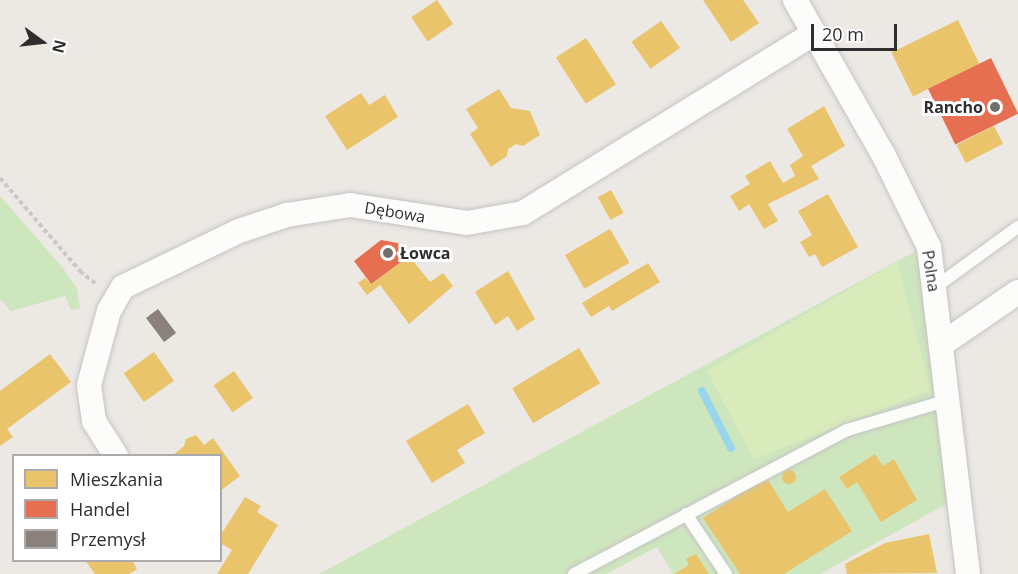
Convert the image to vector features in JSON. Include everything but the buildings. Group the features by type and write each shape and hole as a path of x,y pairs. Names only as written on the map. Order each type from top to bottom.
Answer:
{"street":[{"name":"Polna","path":"795,0 883,154 929,247 968,574"},
{"name":"Dębowa","path":"115,454 94,421 88,403 94,360 116,299 123,287 238,231 287,215 350,205 467,223 523,213 814,33"},
{"path":"942,344 1018,291"}],"lane":[{"path":"934,288 1018,227"},
{"path":"574,574 847,430 948,400"},
{"path":"686,514 726,574"}],"path":[{"path":"0,178 80,272 116,299"}],"green space":[{"path":"0,196 63,268 77,289 80,309 71,310 65,296 11,311 0,299"},
{"path":"914,252 920,263 950,502 820,574 673,574 657,547 606,574 319,574"},
{"path":"897,262 931,390 754,459 707,371"}],"waterway":[{"path":"702,391 731,448"}],"place":[{"name":"Rancho","path":"995,107"},
{"name":"Łowca","path":"388,253"}]}
